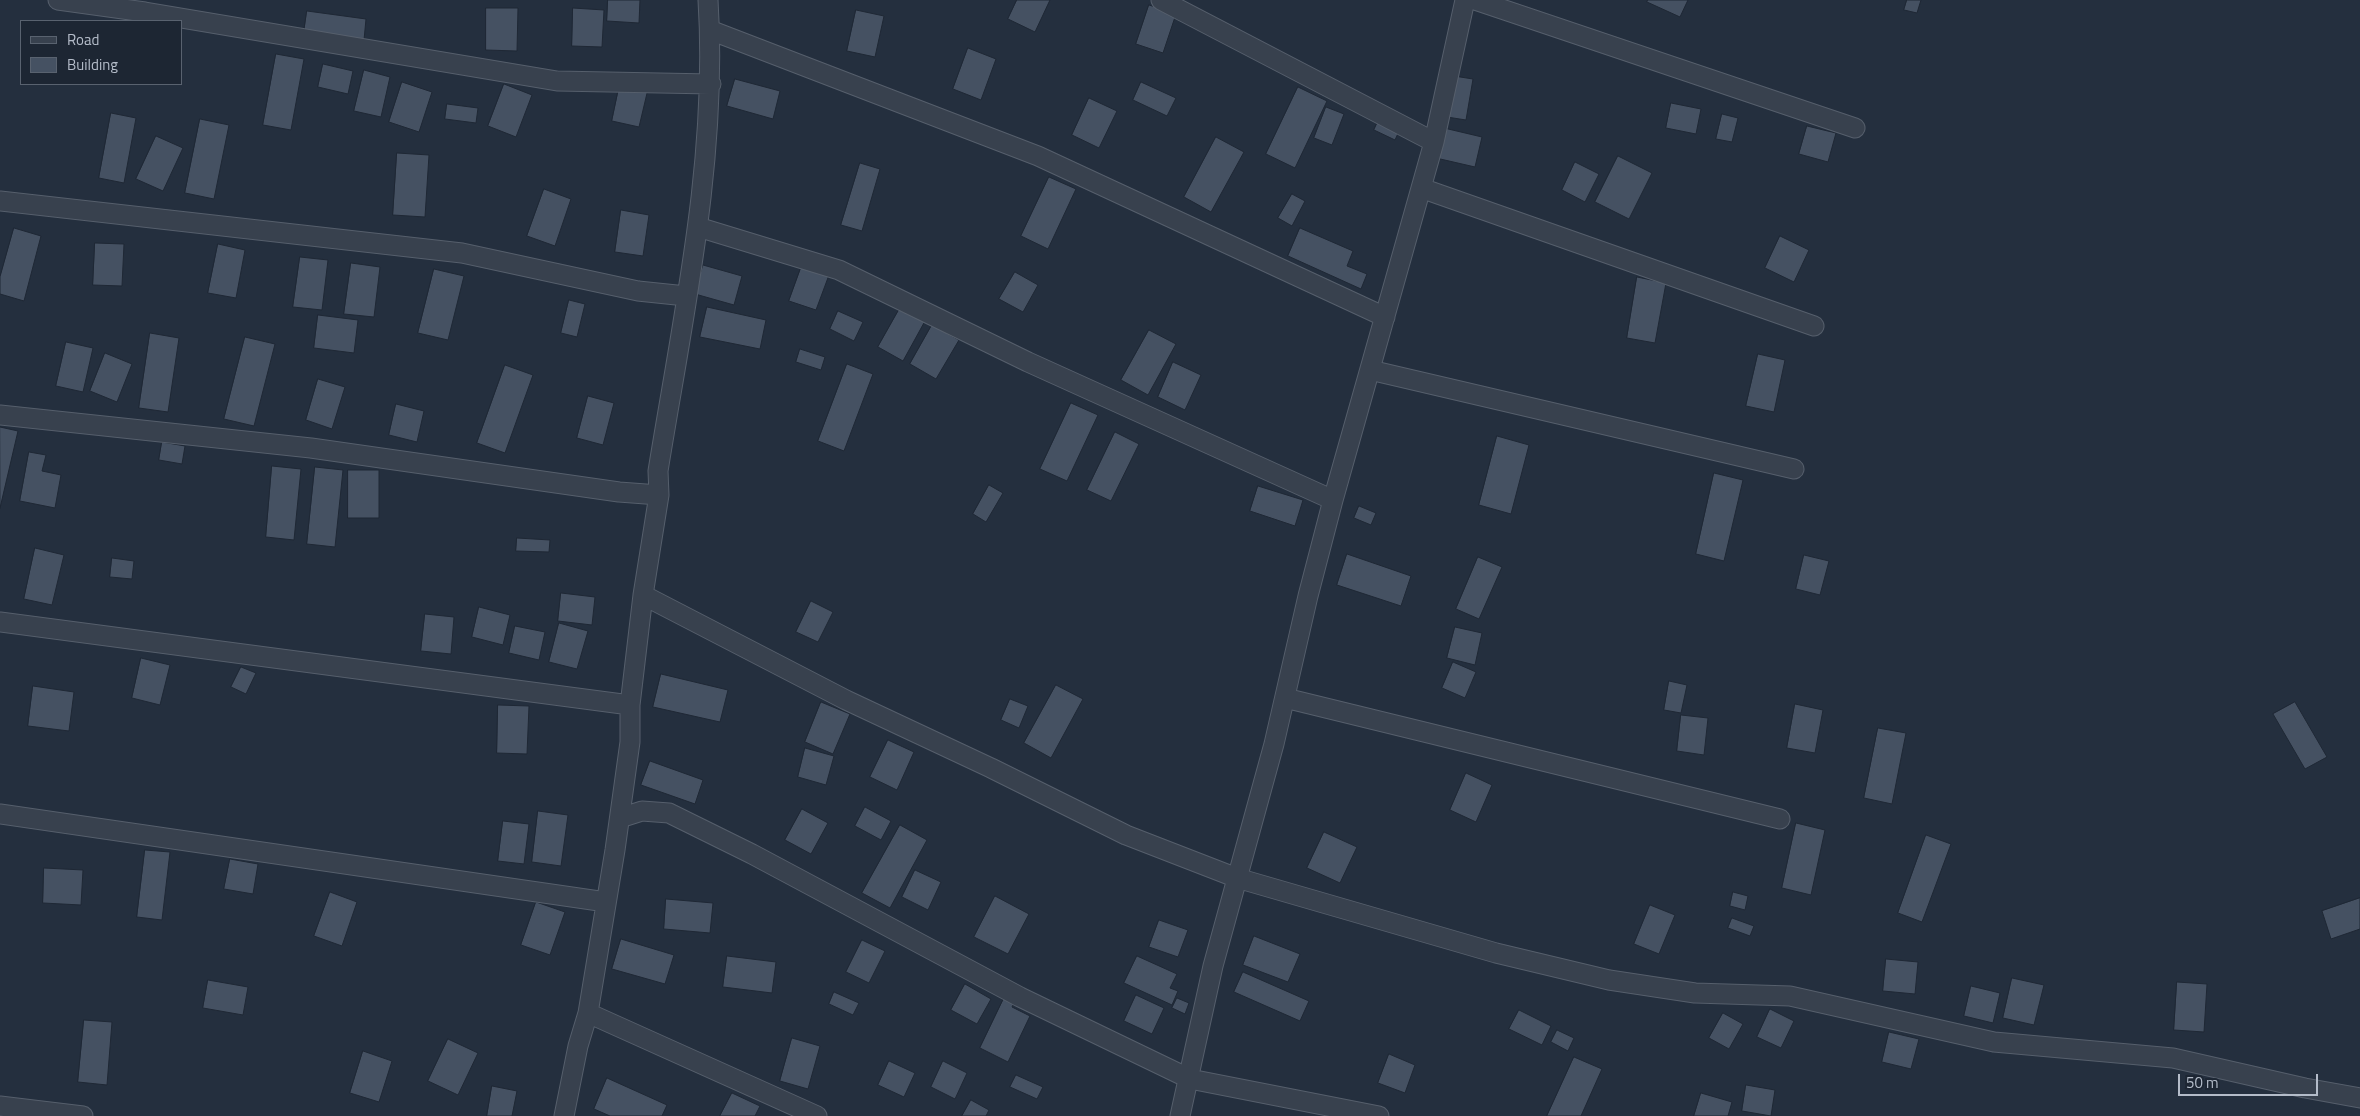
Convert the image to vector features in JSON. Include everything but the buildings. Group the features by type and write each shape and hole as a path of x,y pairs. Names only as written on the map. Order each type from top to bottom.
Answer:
{"street":[{"path":"58,0 145,12 556,82 711,84"},
{"path":"564,1116 578,1046 588,1013 620,818 630,742 630,706 643,595 659,495 658,471 698,227 711,84 708,0"},
{"path":"1161,0 1434,142"},
{"path":"1180,1116 1190,1080 1213,966 1274,744 1308,596 1333,500 1434,142 1465,0"},
{"path":"1475,0 1854,128"},
{"path":"710,30 1038,156 1385,317"},
{"path":"1421,188 1814,326"},
{"path":"0,201 462,253 638,291 686,296"},
{"path":"698,227 839,270 1028,362 1333,500"},
{"path":"1370,370 1794,469"},
{"path":"0,415 311,448 619,492 659,495"},
{"path":"643,595 846,700 991,768 1126,835 1237,878 1496,954 1610,980 1695,993 1790,996 1994,1042 2173,1058 2305,1088 2360,1098"},
{"path":"0,622 630,706"},
{"path":"1285,698 1780,819"},
{"path":"620,818 642,811 669,813 752,854 1020,997 1190,1080 1380,1116"},
{"path":"0,814 606,902"},
{"path":"588,1013 817,1116"},
{"path":"0,1106 83,1116"}]}
